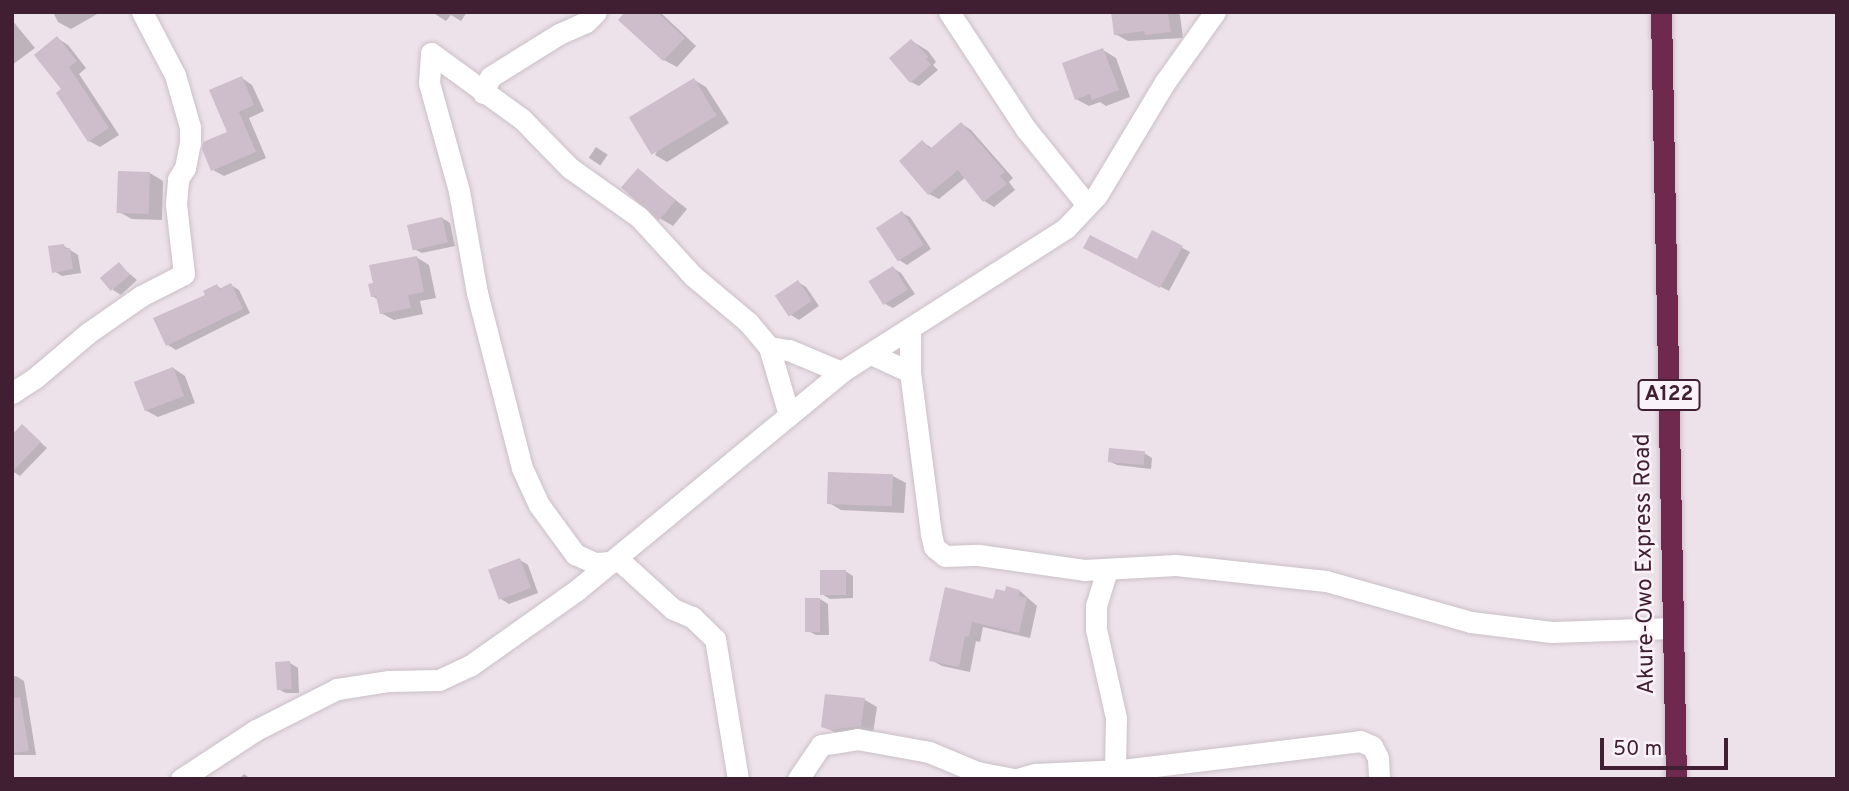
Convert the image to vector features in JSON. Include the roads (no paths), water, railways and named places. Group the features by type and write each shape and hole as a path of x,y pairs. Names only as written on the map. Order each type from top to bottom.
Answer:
{"highway":[{"name":"Akure-Owo Express Road","path":"1661,12 1676,779"}],"street":[{"path":"12,393 35,378 88,333 141,296 184,274 176,204 178,179 184,168 190,144 190,127 175,75 142,12"},
{"path":"483,93 490,77 559,34 586,22 596,12"},
{"path":"949,12 976,58 1026,129 1087,205"},
{"path":"181,779 256,730 337,689 389,681 439,680 471,665 611,562 841,372 1066,228 1097,195 1165,82 1215,12"},
{"path":"737,779 715,639 692,617 673,609 620,561 595,563 575,554 539,505 522,468 477,293 459,191 429,83 430,53 522,119 570,168 639,217 693,276 748,322 769,347 789,415"},
{"path":"910,328 910,372 934,547 945,556 979,555 1084,570 1176,565 1326,581 1471,622 1551,632 1673,628"},
{"path":"769,347 789,350 841,372"},
{"path":"871,354 910,372"},
{"path":"1107,570 1096,606 1096,629 1116,718 1115,770"},
{"path":"798,779 821,745 857,738 929,752 977,772 1015,779 1035,774 1115,770 1360,741 1372,746 1378,758 1379,779"}]}
